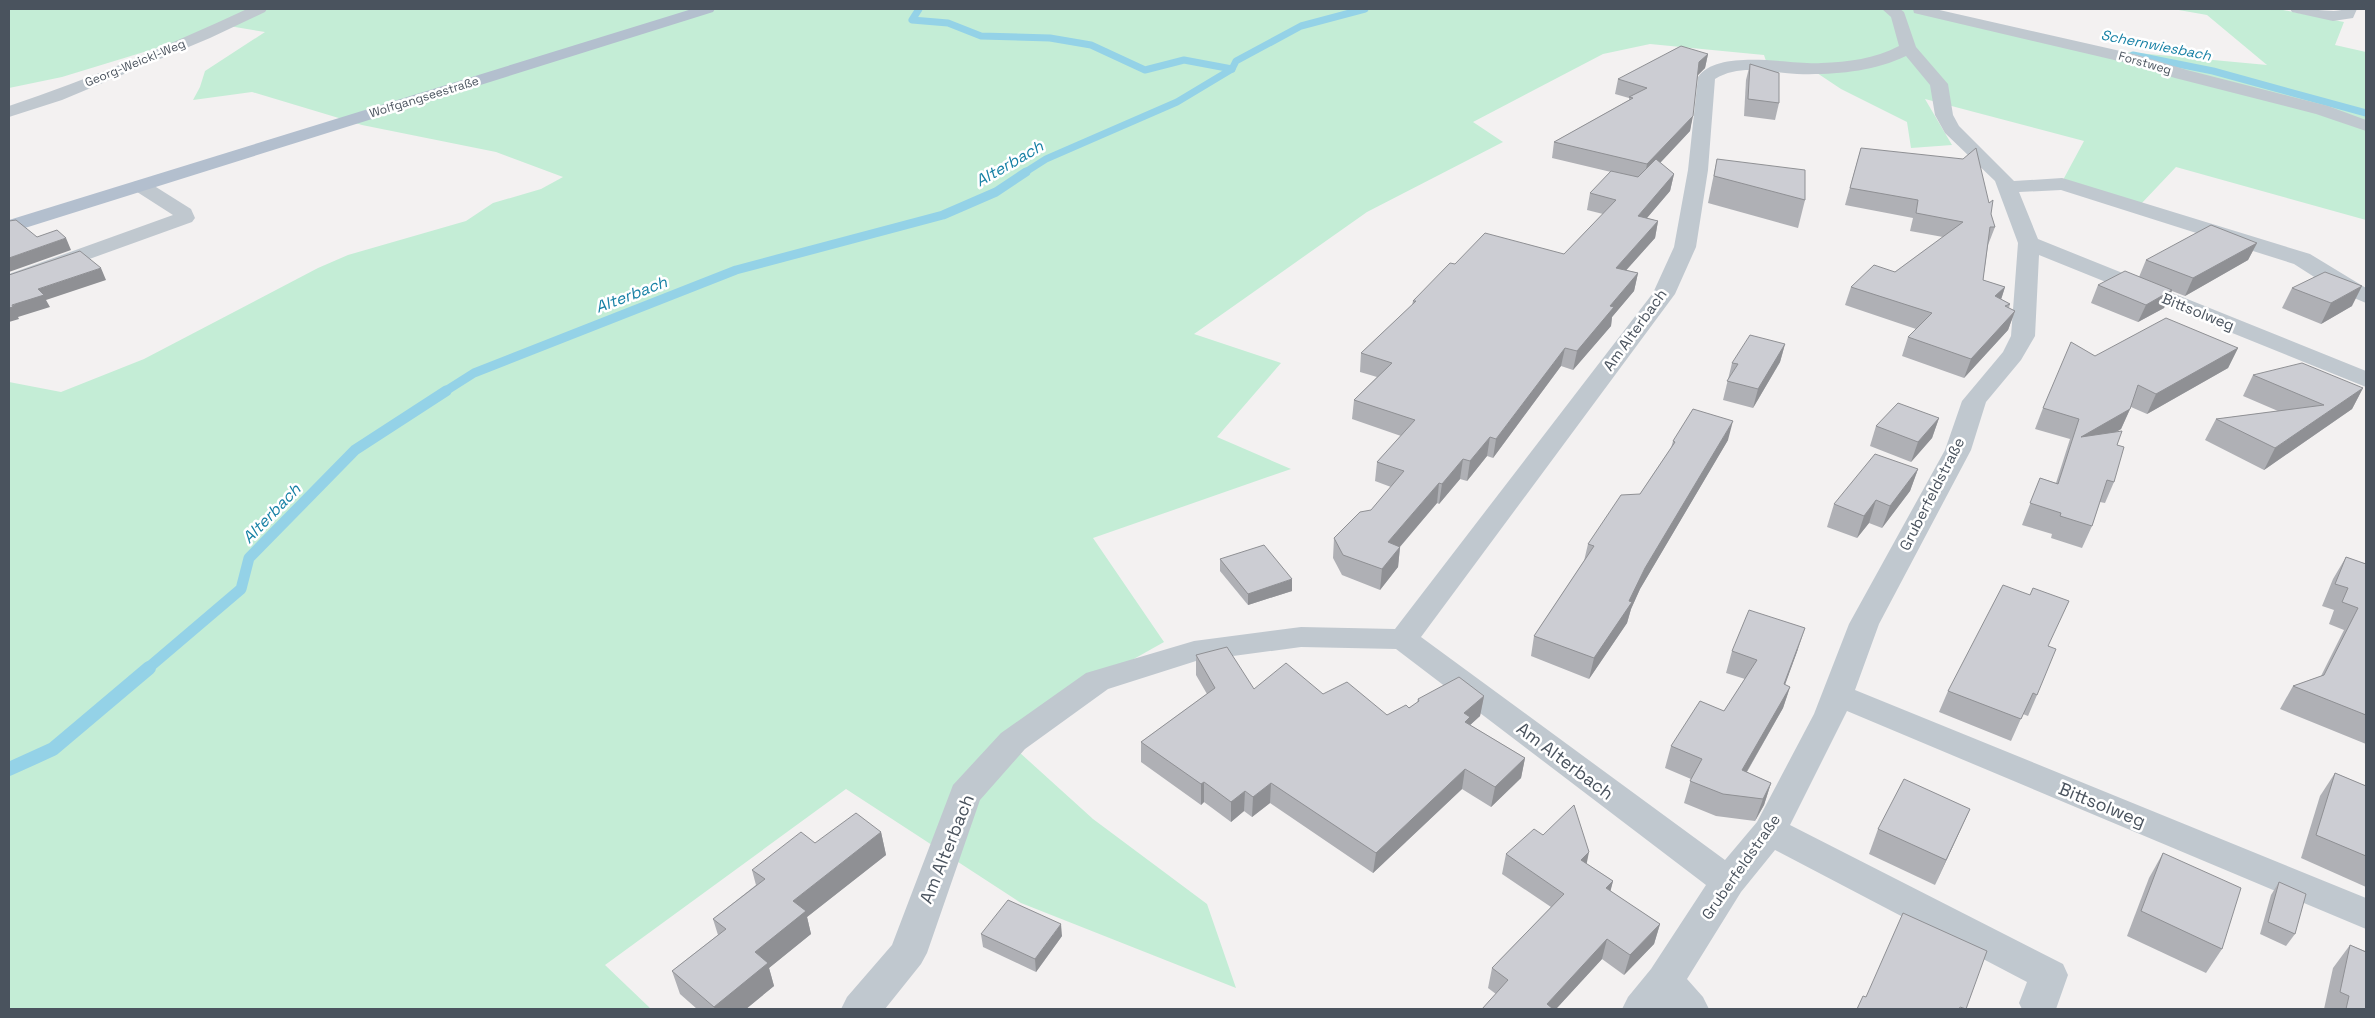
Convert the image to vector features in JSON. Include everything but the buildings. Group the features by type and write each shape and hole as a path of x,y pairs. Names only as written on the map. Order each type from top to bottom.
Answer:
{"main road":[{"name":"Wolfgangseestraße","path":"9,227 707,9"}],"street":[{"name":"Georg-Weickl-Weg","path":"9,112 56,96 204,35 259,9"},
{"path":"2298,9 2333,16 2347,15 2349,9"},
{"path":"1894,12 1924,10"},
{"name":"Forstweg","path":"1924,10 2132,59 2181,74 2322,110 2366,126"},
{"name":"Gruberfeldstraße","path":"1665,1000 1728,882 1770,831 1838,695 1864,624 1958,450 1974,400 2013,356 2023,336 2029,243 2004,179 1952,129 1944,115 1938,84 1908,48 1894,12"},
{"name":"Am Alterbach","path":"1403,639 1664,294 1686,247 1698,170 1707,77 1718,69 1744,64 1799,69 1852,66 1878,61 1908,48"},
{"path":"2007,187 2062,184 2302,259 2341,284 2366,296"},
{"path":"9,281 185,218 184,213 140,186"},
{"name":"Bittsolweg","path":"2029,243 2366,380"},
{"name":"Am Alterbach","path":"861,1009 908,953 965,794 1012,741 1097,680 1194,651 1300,637 1403,639 1728,882"},
{"name":"Bittsolweg","path":"1838,695 2366,914"},
{"path":"1770,831 2049,975 2039,1003"}],"green space":[{"path":"9,9 1933,9 1927,15 2085,51 2127,52 2267,65 2207,15 2173,9 2278,9 2344,22 2335,45 2366,52 2366,220 2176,167 2140,205 2063,180 2084,141 1925,99 1952,145 1911,148 1907,122 1841,89 1805,65 1766,61 1764,55 1650,44 1603,54 1473,122 1503,142 1367,212 1194,334 1281,363 1217,437 1291,469 1093,538 1164,642 1011,728 1019,752 1093,819 1207,904 1236,988 1021,903 846,789 605,965 651,1009 9,1009 9,382 61,392 144,359 318,268 348,255 466,221 493,203 541,189 563,177 496,152 362,125 252,92 193,100 205,71 265,32 229,26 62,77 9,88"}],"waterway":[{"path":"919,9 912,20 948,23 981,36 1050,38 1091,45 1145,70 1184,60 1232,69"},
{"name":"Alterbach","path":"1232,69 1236,61 1301,26 1365,9"},
{"name":"Schernwiesbach","path":"2133,55 2213,71 2366,113"},
{"name":"Alterbach","path":"1024,173 1046,159 1177,102 1232,69"},
{"name":"Alterbach","path":"444,392 474,373 736,270 943,215 996,192 1026,172"},
{"name":"Alterbach","path":"147,669 241,589 249,558 355,450 446,391"},
{"name":"Alterbach","path":"9,769 53,749 149,668"}]}
